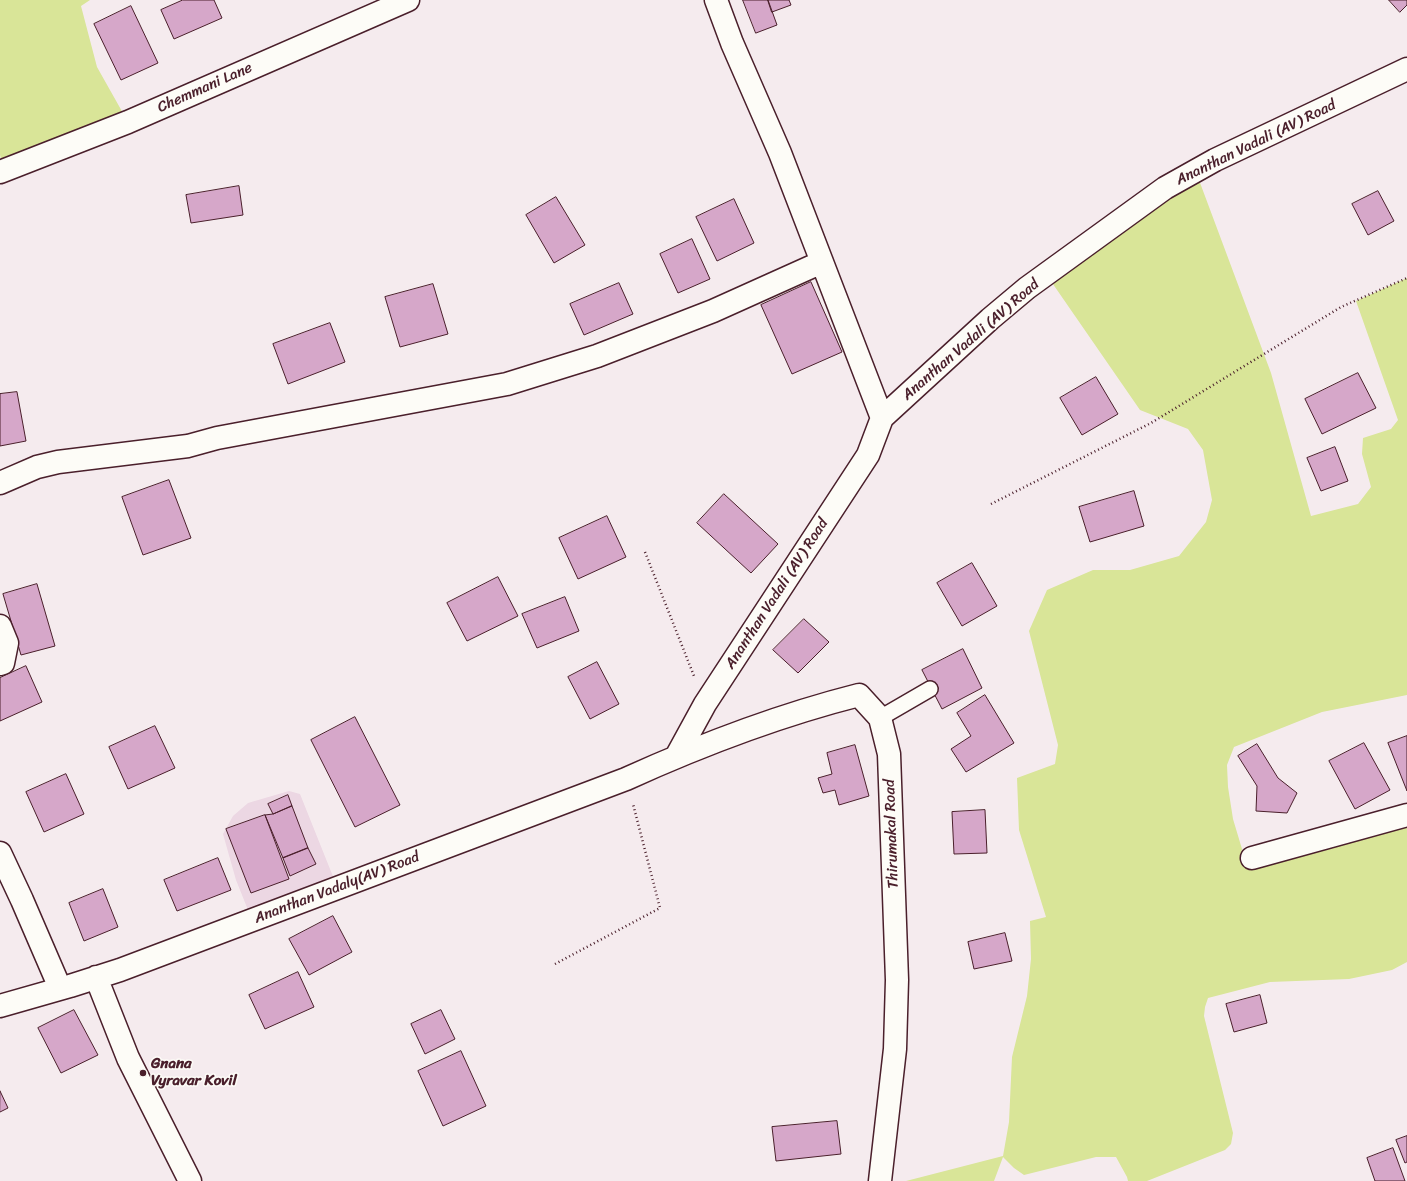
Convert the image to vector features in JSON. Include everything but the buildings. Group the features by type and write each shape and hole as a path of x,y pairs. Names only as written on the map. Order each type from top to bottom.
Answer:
{"street":[{"name":"Chemmani Lane","path":"0,172 128,122 408,0"},
{"path":"716,0 732,43 780,153 882,418"},
{"name":"Ananthan Vadali (AV) Road","path":"673,758 705,704 868,455 882,418 990,319 1027,288 1165,188 1215,160 1407,69"},
{"path":"0,483 37,467 58,462 188,446 238,434 507,384 596,356 713,311 822,262"},
{"path":"0,626 7,643 3,663 0,664"},
{"name":"Thirumakal Road","path":"673,758 784,717 828,703 860,695 880,718 889,754 897,980 895,1049 880,1181"},
{"name":"Ananthan Vadaly(AV) Road","path":"0,1006 120,970 626,779 673,758"},
{"path":"1252,858 1407,815"},
{"path":"0,853 60,988"},
{"path":"96,977 128,1058 190,1181"}],"lane":[{"path":"880,718 930,689"}],"path":[{"path":"991,504 1151,423 1341,307 1407,278"},
{"path":"645,552 705,704"},
{"path":"555,964 660,908 626,779"}],"shaded area":[{"path":"289,791 300,794 338,889 252,920 236,880 223,834 233,816 248,803"}],"green space":[{"path":"0,0 90,0 81,6 97,67 128,122 4,171 0,155"},
{"path":"1196,172 1271,373 1311,516 1358,504 1371,487 1362,454 1363,438 1391,429 1398,420 1356,301 1407,278 1407,695 1322,712 1234,747 1227,765 1228,787 1233,819 1242,849 1240,862 1407,815 1407,962 1392,970 1349,979 1270,982 1208,998 1204,1016 1233,1133 1231,1144 1225,1150 1147,1181 1128,1181 1116,1157 1096,1157 1024,1175 1003,1157 994,1181 906,1181 1003,1156 1009,1122 1012,1057 1027,996 1031,959 1030,921 1046,917 1019,830 1017,778 1055,764 1058,745 1029,631 1047,590 1093,570 1130,570 1179,556 1206,522 1212,500 1203,450 1188,429 1140,410 1046,274"}],"place":[{"name":"Gnana Vyravar Kovil","path":"143,1073"}]}
